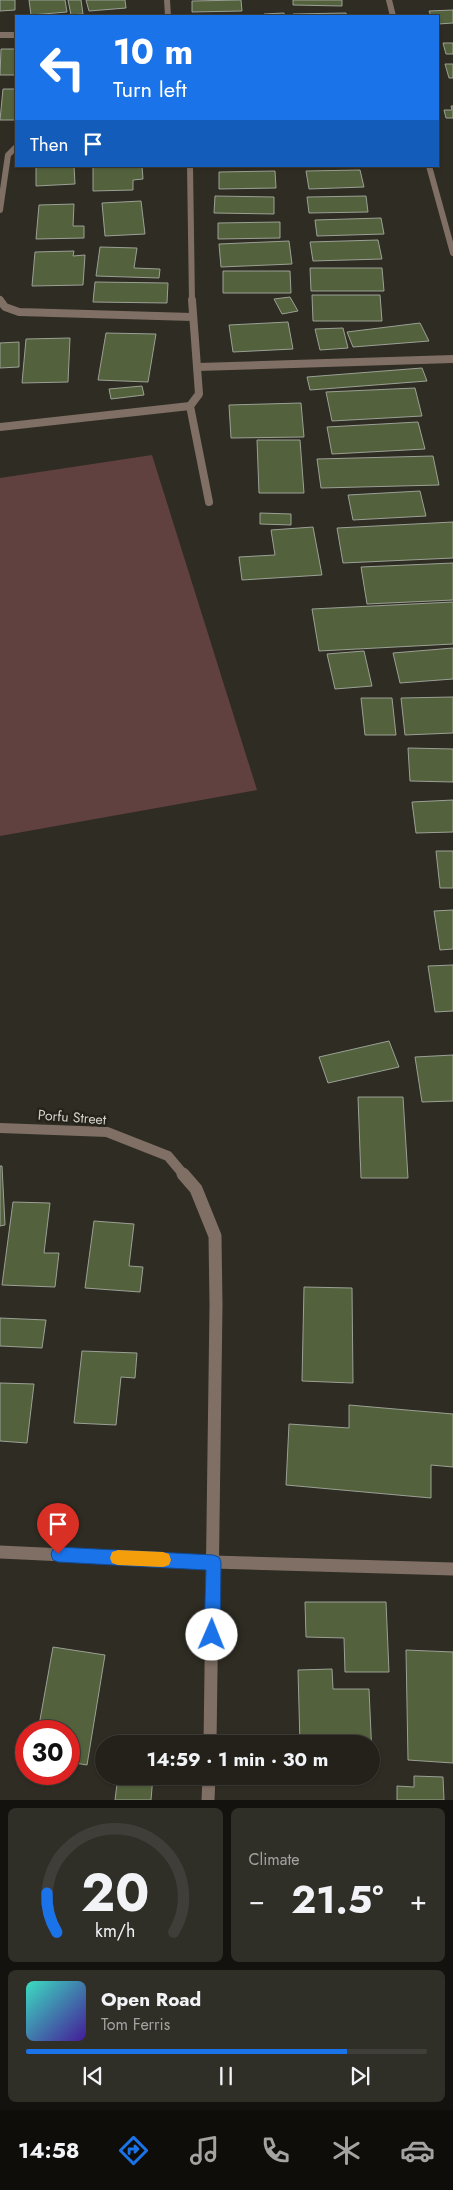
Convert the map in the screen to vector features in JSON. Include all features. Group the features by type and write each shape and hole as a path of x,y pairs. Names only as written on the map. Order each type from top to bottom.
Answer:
{"street":[{"path":"167,0 168,15"},
{"path":"389,0 393,15"},
{"path":"0,35 15,35"},
{"path":"0,210 8,155 15,148"},
{"path":"0,427 190,406 199,394 192,317 190,167"},
{"path":"429,167 453,253"},
{"path":"0,300 5,307 19,312 192,317"},
{"path":"198,367 453,359"},
{"path":"190,406 208,502"},
{"name":"Porfu Street","path":"0,1128 106,1132 168,1156 196,1189 215,1236 213,1562"},
{"path":"0,1552 213,1562 453,1569"},
{"path":"210,1735 213,1562"},
{"path":"208,1800 209,1785"}],"shaded area":[{"path":"152,455 257,790 0,836 0,478"}],"building":[{"path":"0,0 15,0 15,10 0,11"},
{"path":"29,0 65,0 67,12 31,15"},
{"path":"68,0 81,0 83,14 71,15"},
{"path":"86,0 125,0 126,8 89,11"},
{"path":"241,0 242,11 192,12 192,1"},
{"path":"293,0 342,0 342,6 293,5"},
{"path":"453,10 453,23 439,24 439,15 431,15 429,11"},
{"path":"284,13 285,15 264,15"},
{"path":"346,13 347,15 293,15"},
{"path":"443,43 453,43 453,54 446,54"},
{"path":"1,49 15,49 15,75 0,75"},
{"path":"445,64 453,64 453,78 449,78"},
{"path":"3,89 15,89 15,120 0,120"},
{"path":"451,106 453,106 453,118 446,118 444,110 452,110"},
{"path":"36,167 74,167 75,184 36,186"},
{"path":"93,167 142,167 143,179 133,180 133,190 93,191"},
{"path":"360,170 364,187 309,189 306,171"},
{"path":"275,171 276,188 219,189 219,172"},
{"path":"215,196 274,197 274,214 214,213"},
{"path":"366,196 368,212 309,213 307,197"},
{"path":"141,201 145,234 105,236 102,203"},
{"path":"74,204 73,226 84,226 84,238 36,239 39,205"},
{"path":"381,218 384,234 317,236 315,220"},
{"path":"280,222 280,238 218,239 218,223"},
{"path":"378,240 382,259 313,261 310,242"},
{"path":"289,241 292,264 221,267 219,244"},
{"path":"100,247 137,248 134,268 160,269 159,278 96,276"},
{"path":"74,251 73,256 85,255 83,285 32,286 35,252"},
{"path":"310,268 382,268 384,291 311,291"},
{"path":"223,271 290,271 291,293 223,293"},
{"path":"95,282 168,283 167,303 93,302"},
{"path":"312,295 380,295 382,321 313,321"},
{"path":"290,297 298,311 282,314 274,299"},
{"path":"288,322 293,349 233,352 229,325"},
{"path":"420,323 429,341 353,347 347,332"},
{"path":"343,328 348,348 320,350 315,329"},
{"path":"106,333 156,334 148,382 98,380"},
{"path":"70,338 68,382 22,383 26,339"},
{"path":"19,342 19,367 0,368 0,343"},
{"path":"422,368 427,381 310,390 307,377"},
{"path":"142,386 144,395 111,399 109,389"},
{"path":"415,388 422,416 332,421 326,392"},
{"path":"301,403 304,437 231,438 229,405"},
{"path":"418,422 425,449 332,454 327,427"},
{"path":"257,440 300,440 304,493 259,493"},
{"path":"433,456 439,485 321,488 317,459"},
{"path":"420,491 426,516 353,520 348,495"},
{"path":"260,513 291,514 291,525 260,524"},
{"path":"453,522 453,558 343,563 337,528"},
{"path":"313,527 322,575 242,580 239,557 275,555 271,530"},
{"path":"453,563 453,600 367,604 361,567"},
{"path":"453,602 453,644 319,651 312,609"},
{"path":"453,648 453,679 400,683 393,653"},
{"path":"364,651 372,686 335,689 327,654"},
{"path":"453,697 453,733 405,735 401,698"},
{"path":"361,698 392,698 396,735 365,735"},
{"path":"408,748 453,749 453,782 410,781"},
{"path":"453,800 453,832 416,833 412,802"},
{"path":"436,851 453,851 453,888 440,888"},
{"path":"453,910 453,949 440,950 434,911"},
{"path":"453,965 453,1011 435,1012 428,966"},
{"path":"389,1041 399,1067 328,1083 319,1057"},
{"path":"453,1055 453,1101 422,1102 415,1057"},
{"path":"358,1097 403,1097 408,1178 361,1178"},
{"path":"0,1166 2,1166 5,1225 0,1226"},
{"path":"13,1202 50,1203 44,1253 59,1253 55,1287 2,1285"},
{"path":"94,1221 134,1224 129,1266 143,1267 140,1292 85,1288"},
{"path":"304,1287 352,1288 353,1383 302,1381"},
{"path":"0,1318 46,1320 42,1348 0,1346"},
{"path":"82,1351 137,1353 135,1378 121,1377 116,1425 74,1423"},
{"path":"0,1383 34,1384 27,1443 0,1441"},
{"path":"349,1405 453,1414 453,1467 431,1465 431,1498 286,1485 289,1424 349,1428"},
{"path":"305,1602 386,1602 389,1672 345,1672 344,1638 306,1637"},
{"path":"53,1647 105,1655 87,1765 80,1764 80,1720 40,1720"},
{"path":"406,1650 453,1652 453,1763 408,1760"},
{"path":"332,1669 333,1689 369,1689 371,1735 300,1735 298,1670"},
{"path":"414,1776 443,1777 444,1800 397,1800 397,1786 414,1787"},
{"path":"117,1785 152,1785 151,1800 115,1800"}],"slow traffic":[{"path":"118,1558 163,1560"}],"route":[{"path":"58,1554 213,1562 212,1635"}]}
